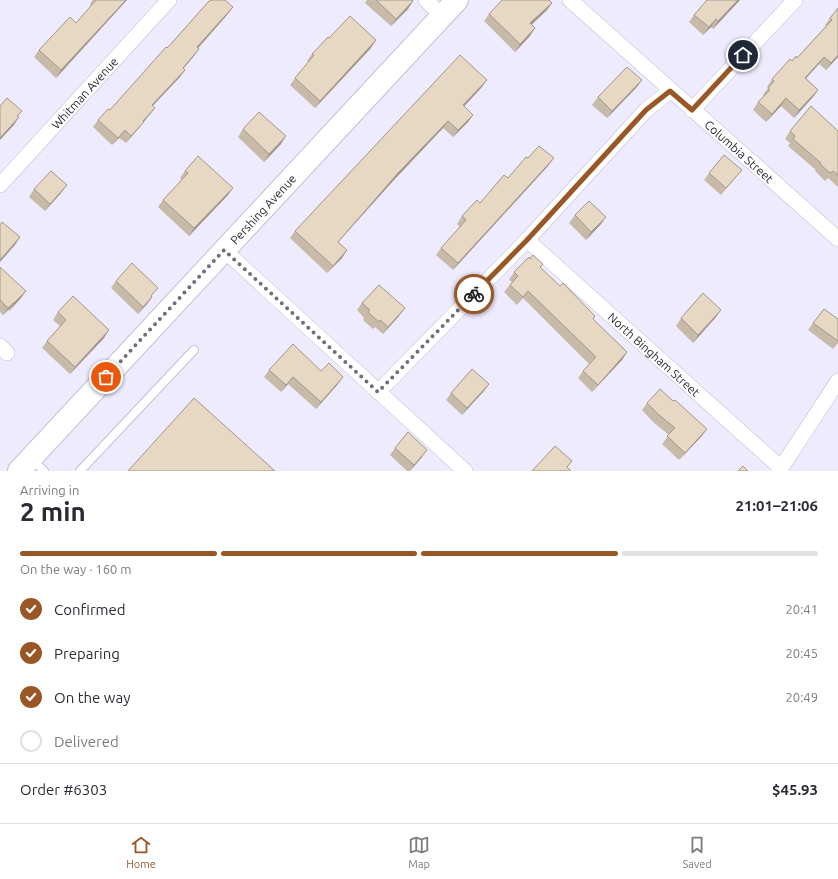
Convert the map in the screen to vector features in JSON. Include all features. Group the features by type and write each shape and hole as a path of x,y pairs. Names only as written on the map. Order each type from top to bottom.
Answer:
{"street":[{"name":"Whitman Avenue","path":"0,185 169,0"},
{"path":"426,0 442,16"},
{"name":"Pershing Avenue","path":"31,467 224,250 457,0"},
{"name":"Columbia Street","path":"570,0 670,91 838,239"},
{"path":"692,110 795,0"},
{"path":"378,392 527,240 646,110 670,91"},
{"name":"North Bingham Street","path":"527,240 780,470"},
{"path":"224,250 465,471"},
{"path":"780,470 836,390"}],"lane":[{"path":"80,471 194,350"}],"building":[{"path":"96,0 126,0 61,70 39,50 70,17 76,23"},
{"path":"211,0 225,0 233,7 197,47 199,49 183,68 185,70 152,105 155,108 143,121 144,122 131,136 125,130 118,138 98,120 108,109 110,110 166,47 167,48 170,45"},
{"path":"376,0 412,0 413,1 396,19"},
{"path":"502,0 549,0 552,3 530,23 535,28 520,44 489,14"},
{"path":"707,0 738,0 718,21 716,19 709,27 694,15"},
{"path":"838,8 838,55 831,63 824,57 805,78 818,90 799,110 786,98 772,114 758,102 770,90 768,88 774,81 772,79 790,59 792,61 796,56 797,58 832,20 830,18"},
{"path":"350,16 376,40 320,101 295,78 314,55 312,54"},
{"path":"460,55 487,80 463,105 473,115 458,130 448,121 398,173 338,242 347,250 333,266 295,231"},
{"path":"627,67 642,80 612,111 598,97"},
{"path":"7,98 22,111 17,116 19,117 0,138 0,106"},
{"path":"811,106 838,131 838,175 833,171 830,173 820,164 821,163 793,139 795,136 790,131"},
{"path":"259,112 286,136 269,154 243,129"},
{"path":"539,146 554,158 458,263 441,248 466,220 462,216 477,200 480,203 504,175 508,178 526,157 528,158"},
{"path":"724,155 742,170 726,188 709,173"},
{"path":"198,156 233,188 194,228 163,200 188,173 185,171"},
{"path":"51,171 67,185 50,204 34,189"},
{"path":"589,201 606,217 591,232 575,215"},
{"path":"2,222 20,237 0,260 0,225"},
{"path":"533,255 543,264 540,267 560,286 563,283 595,316 593,319 627,352 598,385 583,371 595,358 595,356 528,291 523,297 510,285 518,276 514,272"},
{"path":"132,263 158,288 143,307 116,281"},
{"path":"0,267 26,291 8,308 0,300"},
{"path":"379,285 405,308 388,327 380,320 379,322 368,312 370,310 362,303"},
{"path":"703,293 721,310 698,335 681,318"},
{"path":"73,296 109,330 75,367 47,341 66,320 58,312"},
{"path":"824,309 838,319 838,341 813,323"},
{"path":"293,344 321,371 329,363 343,377 321,402 293,377 286,385 269,370"},
{"path":"472,369 489,384 467,408 451,393"},
{"path":"660,389 673,401 675,400 707,429 685,453 667,436 675,428 647,403"},
{"path":"194,398 275,471 128,471"},
{"path":"408,432 427,450 414,465 395,448"},
{"path":"555,446 572,461 567,467 571,471 532,471"},
{"path":"743,466 748,471 738,471"}],"way so far":[{"path":"106,377 224,250 378,392 474,294"}],"route":[{"path":"474,294 527,240 646,110 670,91 692,110 743,55"}]}
